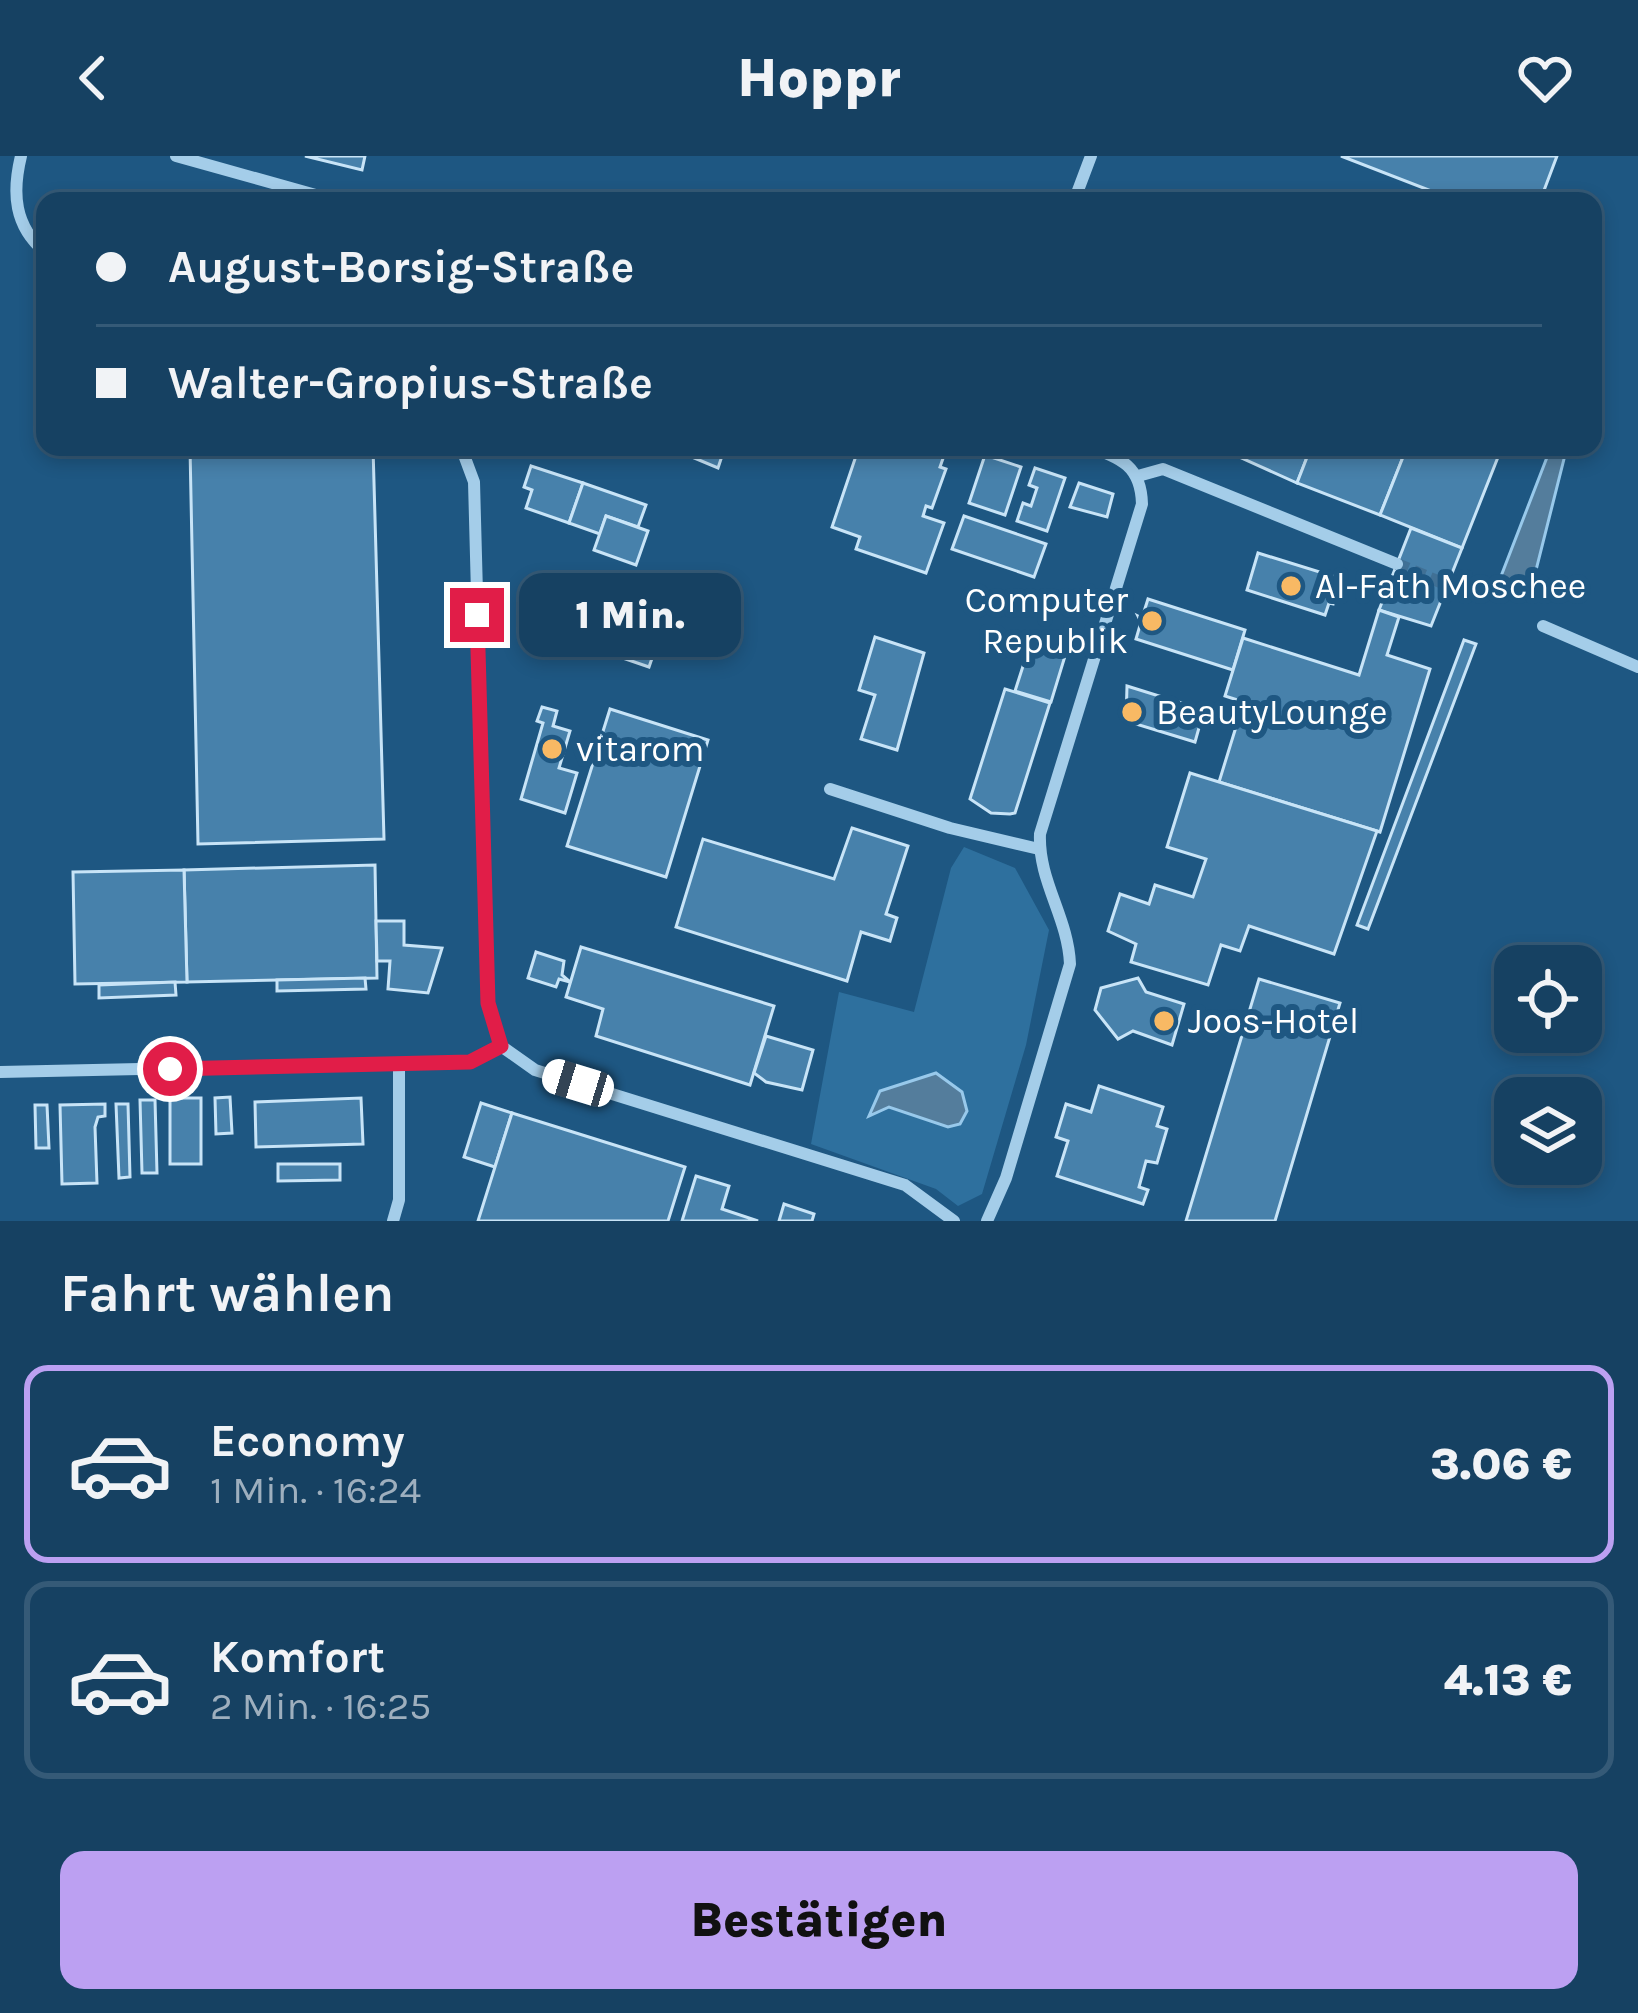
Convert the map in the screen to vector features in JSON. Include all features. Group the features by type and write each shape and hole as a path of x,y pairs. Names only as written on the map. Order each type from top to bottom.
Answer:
{"street":[{"path":"21,156 15,193 20,222 36,241"},
{"path":"176,156 305,192"},
{"path":"1077,192 1091,156"},
{"path":"463,456 473,482 488,1003 501,1046 535,1070 905,1185 954,1221"},
{"path":"987,1221 1006,1178 1070,964 1040,849 1047,807 1142,504 1138,476 1114,456"},
{"path":"1138,476 1163,469 1397,565"},
{"path":"1448,585 1472,595"},
{"path":"1543,626 1638,667"},
{"path":"830,788 972,834 1040,849"},
{"path":"0,1072 470,1062 501,1046"},
{"path":"393,1221 399,1200 399,1064"}],"shaded area":[{"path":"1548,456 1565,456 1529,598 1498,584"},
{"path":"964,847 1015,868 1049,930 1026,1045 982,1194 958,1206 936,1189 811,1144 839,992 914,1012 951,868"},
{"path":"936,1073 962,1092 967,1111 960,1124 948,1127 889,1107 869,1116 880,1091"}],"building":[{"path":"305,156 365,156 362,170"},
{"path":"1341,156 1557,156 1543,192 1434,192"},
{"path":"190,456 373,456 384,839 198,844"},
{"path":"689,456 722,456 718,468"},
{"path":"856,456 944,456 940,467 946,469 932,508 926,506 923,516 944,523 926,573 856,549 860,537 832,527"},
{"path":"985,456 1021,467 1005,515 969,503"},
{"path":"1237,456 1308,456 1297,483"},
{"path":"1308,456 1403,456 1380,515 1297,483"},
{"path":"1403,456 1498,456 1462,548 1380,515"},
{"path":"531,466 583,483 569,523 526,508 532,490 524,487"},
{"path":"1035,468 1065,478 1047,531 1017,521 1023,503 1031,506 1037,488 1029,485"},
{"path":"583,483 646,505 638,527 606,516 600,534 569,523"},
{"path":"1079,483 1113,494 1107,517 1070,507"},
{"path":"606,516 648,531 636,565 594,550"},
{"path":"964,516 1046,544 1034,577 952,549"},
{"path":"1411,528 1462,548 1431,626 1379,610"},
{"name":"Al-Fath Moschee","path":"1258,553 1336,577 1333,604 1329,603 1325,615 1247,590"},
{"path":"568,574 634,597 623,630 557,606"},
{"path":"634,597 669,609 649,667 614,655"},
{"path":"1148,599 1245,630 1233,670 1136,639 1138,616 1142,618"},
{"path":"1379,610 1399,617 1387,655 1430,669 1380,832 1219,782 1240,714 1246,716 1250,704 1225,696 1243,638 1359,675"},
{"path":"1034,632 1069,643 1051,702 1015,691"},
{"path":"875,637 924,653 897,750 861,739 875,695 859,690"},
{"path":"1464,640 1476,644 1368,929 1357,925"},
{"path":"1127,686 1204,710 1195,742 1126,721"},
{"path":"1005,689 1050,703 1015,813 1010,814 991,813 970,799"},
{"path":"542,707 557,711 553,726 570,731 559,768 577,773 565,813 521,799 543,723 537,721"},
{"path":"610,709 708,740 666,877 567,846"},
{"path":"1190,773 1377,831 1334,954 1249,926 1240,951 1221,945 1208,985 1131,962 1136,944 1108,931 1120,894 1149,904 1155,885 1193,897 1206,859 1167,847"},
{"path":"852,828 908,846 886,914 897,918 890,941 861,932 847,981 676,927 703,839 834,879"},
{"path":"375,865 377,978 187,982 184,870"},
{"path":"184,870 187,982 75,984 73,872"},
{"path":"376,921 404,921 404,945 442,948 428,993 388,989 390,961 377,961"},
{"path":"581,947 774,1006 750,1085 596,1036 603,1009 566,997"},
{"path":"536,952 564,961 562,975 570,982 559,979 556,987 528,978"},
{"path":"365,978 366,989 277,991 277,980"},
{"path":"1138,978 1146,992 1184,1004 1172,1045 1133,1031 1118,1039 1095,1010 1101,988"},
{"path":"1259,979 1340,1003 1275,1221 1186,1221"},
{"path":"175,982 176,995 99,998 99,985"},
{"path":"766,1036 813,1050 802,1090 766,1082 754,1073"},
{"path":"1099,1086 1163,1107 1157,1126 1167,1129 1157,1163 1146,1161 1139,1187 1148,1190 1143,1204 1057,1176 1068,1141 1056,1137 1066,1104 1091,1112"},
{"path":"230,1097 232,1133 216,1134 215,1098"},
{"path":"170,1098 201,1098 201,1164 170,1164"},
{"path":"361,1098 363,1144 256,1147 255,1102"},
{"path":"140,1100 155,1100 157,1173 142,1173"},
{"path":"481,1103 512,1113 495,1167 464,1157"},
{"path":"105,1104 105,1116 98,1117 95,1127 97,1183 62,1184 60,1105"},
{"path":"116,1104 128,1104 130,1177 119,1178"},
{"path":"35,1105 47,1105 49,1148 36,1148"},
{"path":"512,1113 685,1167 668,1221 478,1221"},
{"path":"278,1164 340,1164 340,1180 278,1181"},
{"path":"696,1176 729,1186 722,1209 758,1221 682,1221"},
{"path":"784,1204 814,1214 812,1221 779,1221"}],"tunnel":[{"path":"1397,564 1447,585"}],"place":[{"name":"Al-Fath Moschee","path":"1291,586"},
{"name":"Computer Republik","path":"1152,621"},
{"name":"BeautyLounge","path":"1132,712"},
{"name":"vitarom","path":"552,749"},
{"name":"Joos-Hotel","path":"1164,1021"}],"route":[{"path":"170,1069 470,1062 501,1046 488,1003 477,615"}]}
